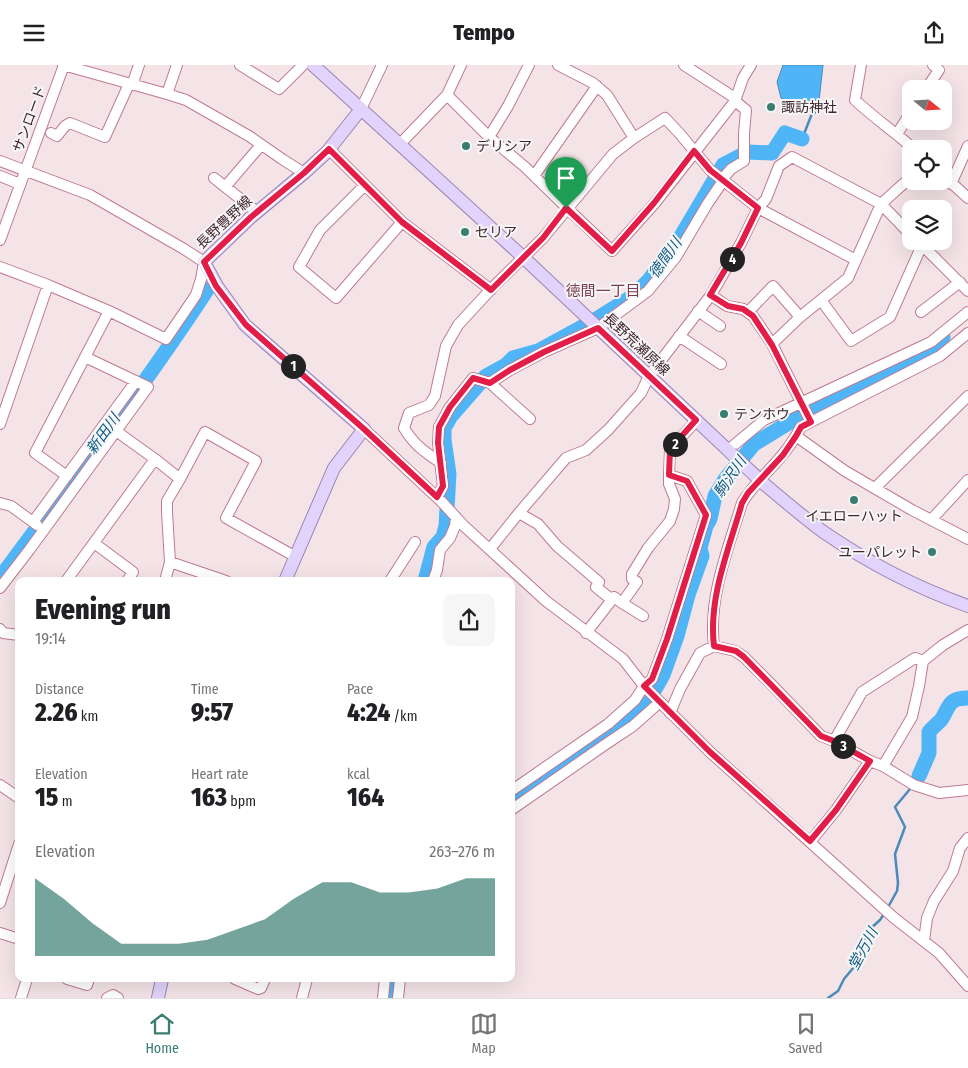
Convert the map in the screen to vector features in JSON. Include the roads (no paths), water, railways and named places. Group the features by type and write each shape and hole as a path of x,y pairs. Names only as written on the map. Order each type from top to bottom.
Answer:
{"main road":[{"name":"長野荒瀬原線","path":"314,65 524,257 729,452 794,509 823,531 865,558 940,596 968,606"},
{"name":"長野豊野線","path":"361,109 329,149 304,173 257,212 204,262 216,286 246,325 364,429"},
{"path":"287,577 334,468 364,429"},
{"path":"158,998 161,982"}],"street":[{"path":"64,65 186,100 249,136 304,173"},
{"name":"サンロード","path":"0,240 64,65"},
{"path":"51,133 57,136 70,123 105,137 139,65"},
{"path":"167,94 177,65"},
{"path":"240,65 279,89 303,65"},
{"path":"361,109 382,65"},
{"path":"400,144 447,95 462,65"},
{"path":"489,137 508,106 528,65"},
{"path":"558,65 594,83 607,95 634,138"},
{"path":"489,383 544,352 597,327 621,312 648,291 676,257 722,180 731,169 744,161 746,109 684,65"},
{"path":"447,95 489,137 534,176 612,251 654,203 735,100 751,65"},
{"path":"861,65 855,100 867,112 904,140"},
{"path":"932,80 939,70 934,65"},
{"path":"534,176 596,86"},
{"path":"440,463 411,439 404,428 409,413 429,405 435,397 446,346 458,325 543,238 613,153 665,118 710,170 758,208 856,260"},
{"path":"897,134 902,126"},
{"path":"225,187 261,145"},
{"path":"952,175 965,159 968,146"},
{"path":"329,149 402,222 491,290"},
{"path":"490,549 518,513 566,458 586,450 608,430 641,393 649,375 710,295 737,250 758,208 766,199 779,166 792,157 881,204 902,226"},
{"path":"0,161 90,195 204,262 202,279 196,295 166,339 109,311 0,267"},
{"path":"0,176 20,184"},
{"path":"214,178 257,212"},
{"path":"952,184 968,198"},
{"path":"365,185 320,230 299,267 336,298 402,222"},
{"path":"772,345 800,317 848,278 881,204 902,185"},
{"path":"821,299 851,341 890,317 917,250"},
{"path":"927,250 968,291"},
{"path":"921,312 960,282"},
{"path":"0,424 48,285"},
{"path":"748,312 773,287 800,317"},
{"path":"710,295 728,306 743,309 753,316 772,345 810,420"},
{"path":"67,476 35,453 109,311"},
{"path":"698,311 720,326"},
{"path":"729,452 764,420 802,405 931,342 968,312"},
{"path":"714,646 712,625 718,585 742,503 748,493 783,455 801,427 810,420 940,356 968,333"},
{"path":"679,336 721,364"},
{"path":"38,526 116,431 148,387 85,357"},
{"path":"439,499 443,486 438,443 439,427 450,407 473,378 489,383 530,419"},
{"path":"0,588 67,476 136,381"},
{"path":"875,488 968,396"},
{"path":"586,633 637,582 632,579 632,574 648,548 670,521 675,499 669,484 670,449 696,420"},
{"path":"364,429 546,601 623,659 645,687 710,752 893,917 940,953 968,987"},
{"path":"116,431 180,479"},
{"path":"166,577 170,562 167,501 205,432 256,461 226,518 296,557"},
{"path":"796,436 845,471 930,520 968,539"},
{"path":"69,577 155,459"},
{"path":"515,788 608,724 635,700 652,679 667,639 706,515 687,481 669,475"},
{"path":"930,520 968,480"},
{"path":"0,503 11,506 38,526"},
{"path":"518,513 538,524 557,546 599,581 596,587 617,602 644,616"},
{"path":"434,577 440,550 450,539 455,526 454,514"},
{"path":"393,577 415,542"},
{"path":"94,543 133,572 130,577"},
{"path":"170,562 214,577"},
{"path":"883,766 912,717 920,686 923,661 943,645 968,630"},
{"path":"1,634 15,635"},
{"path":"670,713 680,689 700,653 714,646 736,651 821,736 883,766 914,785 939,793 968,790"},
{"path":"834,741 862,692 915,658 923,661"},
{"path":"515,807 633,726 659,700"},
{"path":"810,841 836,810 870,761"},
{"path":"0,785 15,795"},
{"path":"924,941 927,918 934,901 953,871 960,847 968,838"},
{"path":"0,903 15,856"},
{"path":"0,933 15,938"},
{"path":"22,998 26,982"},
{"path":"77,982 87,985 88,982"},
{"path":"242,982 258,989 264,982"},
{"path":"302,998 306,982"},
{"path":"383,998 385,982"},
{"path":"398,998 400,982"},
{"path":"107,998 113,995 118,998"}],"water":[{"path":"783,65 823,65 819,101 815,114 781,98 777,82"}],"waterway":[{"path":"802,139 813,111"},
{"name":"徳間川","path":"426,577 434,547 443,537 446,526 449,474 444,428 451,416 486,376 506,365 513,358 538,351 593,321 633,296 649,280 677,243 723,165 748,152 772,153 785,133 802,139"},
{"name":"新田川","path":"0,578 131,400 207,290"},
{"name":"駒沢川","path":"515,798 615,729 655,689 663,675 677,636 688,595 702,556 700,548 710,519 715,496 726,478 754,444 795,419 920,355 943,337"},
{"name":"堂万川","path":"919,776 929,753 929,732 941,720 950,704 961,698 968,698"},
{"name":"堂万川","path":"887,909 897,891 895,854 905,827 895,807 910,789"},
{"name":"堂万川","path":"828,998 838,991 844,979 859,961 862,946 869,930 884,914"},
{"name":"駒沢川","path":"390,998 391,982"}],"place":[{"name":"諏訪神社","path":"771,107"},
{"name":"デリシア","path":"466,146"},
{"name":"セリア","path":"465,232"},
{"name":"テンホウ","path":"724,414"},
{"name":"イエローハット","path":"854,500"},
{"name":"ユーパレット","path":"932,552"}],"district":[{"name":"徳間一丁目","path":"603,291"}]}
